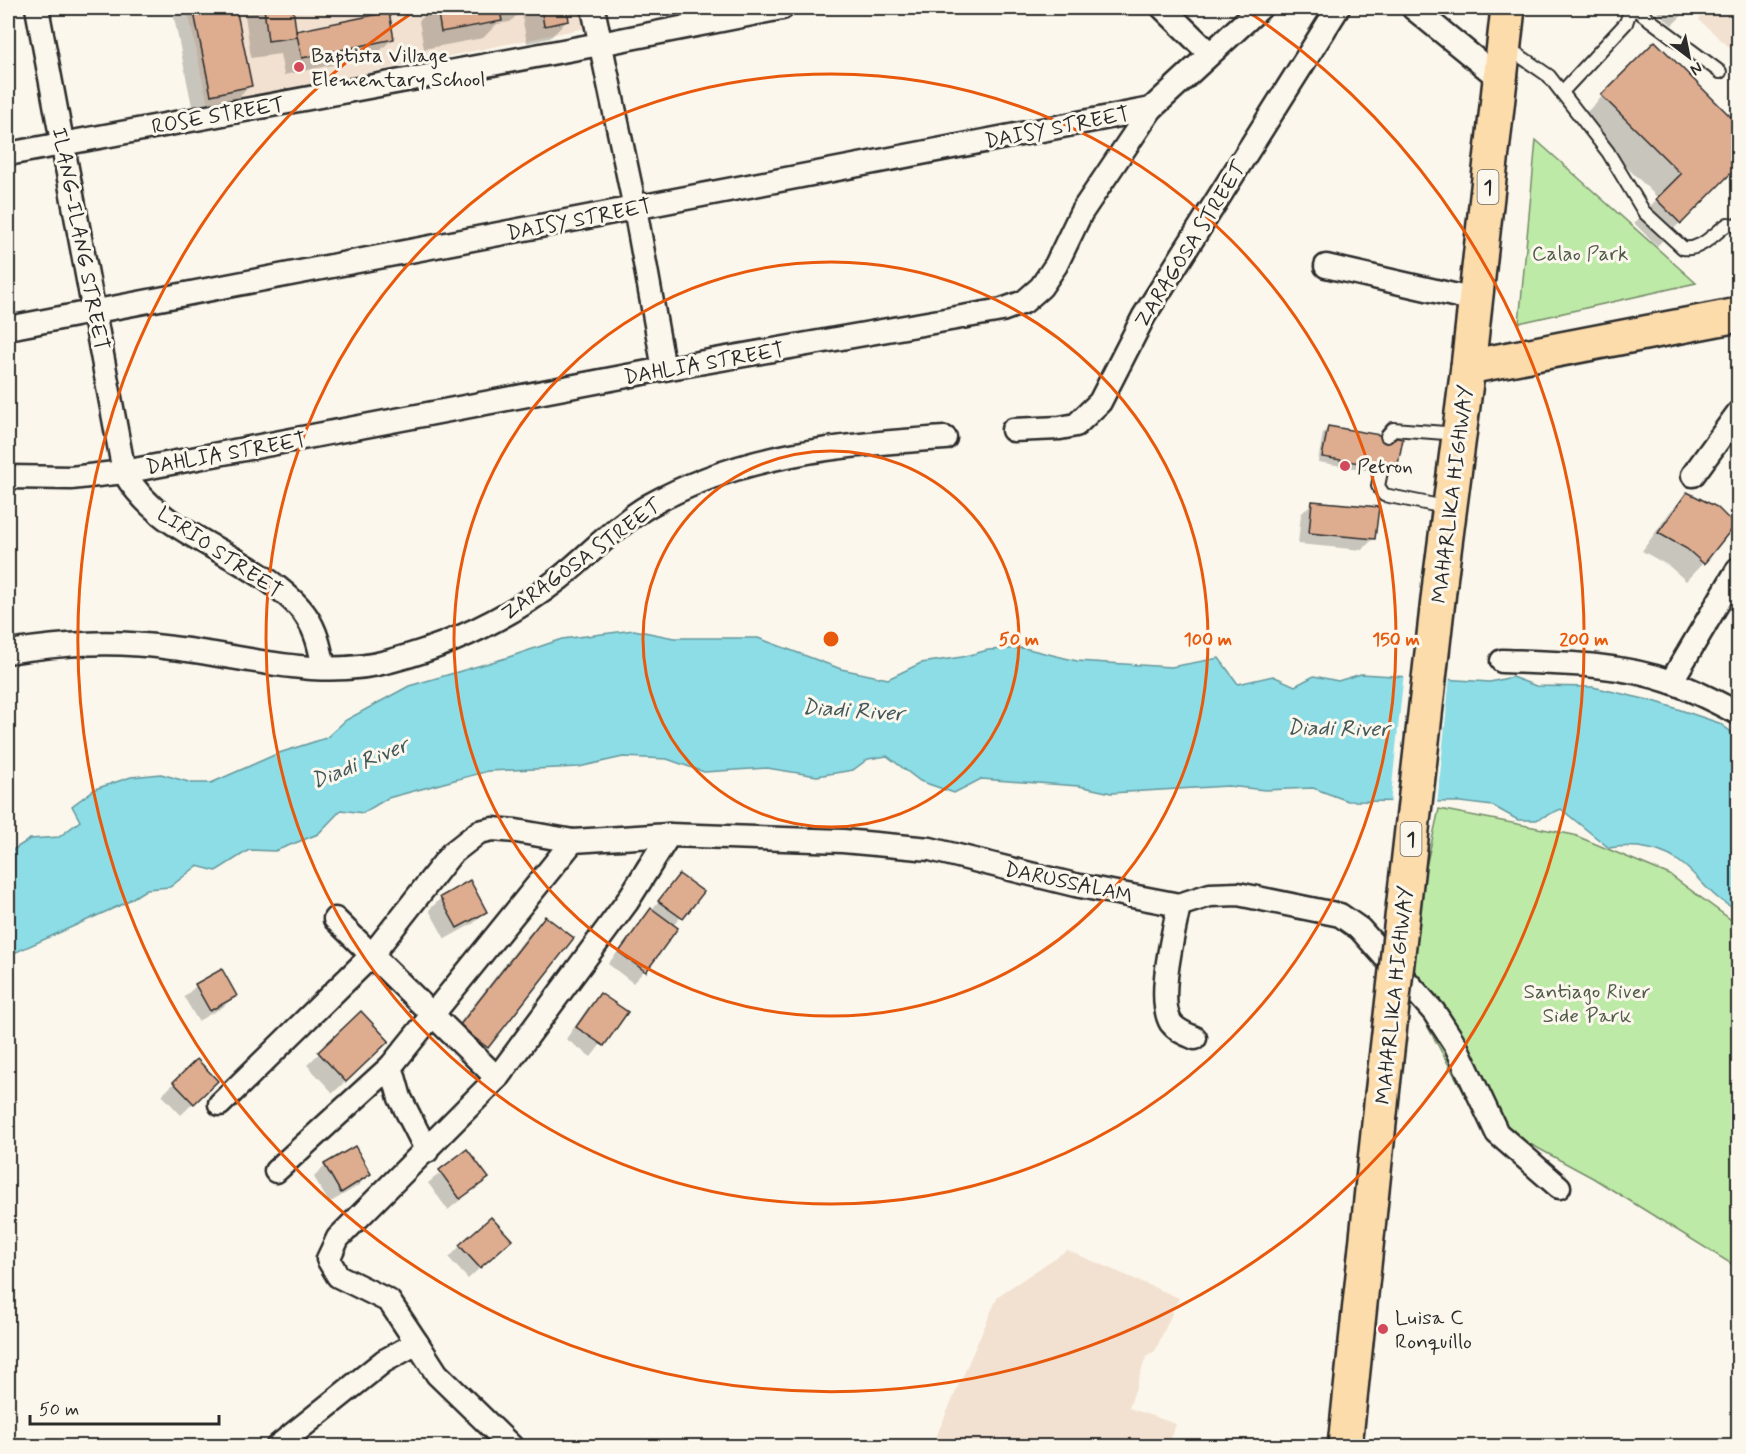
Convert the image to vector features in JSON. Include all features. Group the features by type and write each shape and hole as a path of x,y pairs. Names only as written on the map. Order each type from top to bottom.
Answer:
{"main road":[{"name":"MAHARLIKA HIGHWAY","path":"1345,1446 1440,582 1468,367 1508,8"},
{"path":"1468,367 1738,315"}],"street":[{"name":"ILANG-ILANG STREET","path":"37,8 96,312 124,472"},
{"path":"593,8 635,208 664,369"},
{"name":"ROSE STREET","path":"8,154 782,8"},
{"path":"1163,8 1209,53"},
{"name":"DAHLIA STREET","path":"8,477 71,478 124,472 664,369 1002,310 1024,302 1041,287 1056,265 1081,213 1151,109 1260,8"},
{"name":"ZARAGOSA STREET","path":"1013,429 1060,428 1076,425 1100,402 1144,316 1338,8"},
{"path":"1413,8 1500,79"},
{"name":"DAISY STREET","path":"8,328 1151,109"},
{"path":"1326,266 1475,300"},
{"path":"1693,475 1738,413"},
{"name":"ZARAGOSA STREET","path":"8,652 77,642 132,644 174,648 281,666 357,669 423,652 468,634 513,611 542,591 606,536 649,506 704,480 754,461 871,443 945,438"},
{"name":"LIRIO STREET","path":"124,472 134,490 160,516 256,572 285,593 305,614 318,639 324,668"},
{"path":"1671,682 1738,569"},
{"path":"1502,661 1589,666 1671,682 1738,713"},
{"name":"DARUSSALAM","path":"220,1104 371,956 451,854 479,832 493,829 573,841 669,835 843,841 930,849 1075,885 1179,905 1210,895 1238,894 1340,915 1360,929 1434,1012 1456,1046 1497,1133 1559,1187"},
{"path":"512,1446 437,1374 389,1301 338,1276 328,1259 338,1238 427,1151 497,1078 627,902 669,835"},
{"path":"276,1170 391,1065 433,1017 573,841"},
{"path":"1179,905 1167,978 1166,1004 1174,1026 1180,1032 1195,1038"},
{"path":"334,919 497,1078"},
{"path":"391,1065 400,1098 427,1151"},
{"path":"278,1446 384,1361 417,1343"}],"lane":[{"path":"1562,92 1626,23 1633,8 1720,72"},
{"path":"1504,44 1549,76 1608,152 1644,213 1683,248 1692,250 1699,247 1728,224 1738,226"},
{"path":"1387,436 1392,429 1460,434"},
{"path":"1382,467 1378,486 1384,495 1450,508"}],"shaded area":[{"name":"Baptista Village Elementary School","path":"187,8 586,8 590,27 208,106"},
{"path":"1704,8 1738,8 1738,55 1699,20"},
{"path":"1067,1250 1179,1298 1155,1351 1146,1357 1129,1408 1176,1424 1168,1446 932,1446 998,1296"}],"green space":[{"name":"Calao Park","path":"1536,140 1696,283 1519,323"},
{"name":"Santiago River Side Park","path":"1439,809 1574,835 1670,875 1738,925 1738,1268 1593,1178 1486,1120 1468,1100 1401,978"}],"water":[{"name":"Diadi River","path":"634,630 674,638 758,638 841,669 888,679 921,663 962,657 988,650 1024,648 1077,661 1171,667 1219,658 1238,684 1273,676 1295,686 1314,676 1338,681 1361,674 1490,682 1512,677 1536,686 1593,687 1657,702 1719,723 1738,737 1738,910 1716,896 1677,860 1659,851 1639,847 1609,848 1561,809 1536,820 1518,820 1493,806 1460,802 1348,801 1313,788 1265,790 1228,786 1111,793 1079,786 981,779 954,793 920,781 887,756 868,759 853,770 817,776 767,768 704,772 667,759 623,757 579,767 488,771 388,798 363,813 341,810 318,834 275,851 249,850 216,871 197,866 170,887 147,889 123,904 16,952 8,961 8,853 30,839 59,837 80,821 72,806 95,789 131,777 161,774 192,783 211,783 279,753 326,738 346,720 409,686 562,639"}],"pier":[{"path":"1404,672 1450,676 1437,805 1390,805"}],"building":[{"path":"193,8 236,8 252,86 211,95"},
{"path":"264,8 293,8 297,37 268,41"},
{"path":"437,8 512,8 500,10 502,21 441,32"},
{"path":"541,8 567,8 569,21 544,26"},
{"path":"389,12 394,39 302,58 296,31"},
{"path":"1655,41 1732,118 1738,112 1738,166 1681,224 1656,199 1681,174 1601,95"},
{"path":"1328,426 1403,439 1397,469 1322,457"},
{"path":"1687,492 1717,507 1735,525 1704,564 1687,549 1658,533"},
{"path":"1312,501 1379,507 1375,539 1309,533"},
{"path":"679,874 704,892 683,919 658,901"},
{"path":"470,880 487,912 457,928 440,897"},
{"path":"651,908 678,928 646,972 619,952"},
{"path":"545,916 574,938 488,1048 459,1026"},
{"path":"222,969 237,996 210,1011 195,984"},
{"path":"600,993 628,1012 604,1046 576,1027"},
{"path":"361,1011 389,1041 346,1082 318,1052"},
{"path":"197,1059 218,1081 194,1104 173,1082"},
{"path":"355,1146 371,1174 341,1193 324,1164"},
{"path":"467,1149 489,1178 460,1199 439,1170"},
{"path":"491,1217 512,1240 480,1268 459,1245"}],"place":[{"name":"Baptista Village Elementary School","path":"299,67"},
{"name":"Petron","path":"1345,466"},
{"name":"Luisa C Ronquillo","path":"1383,1329"}]}
